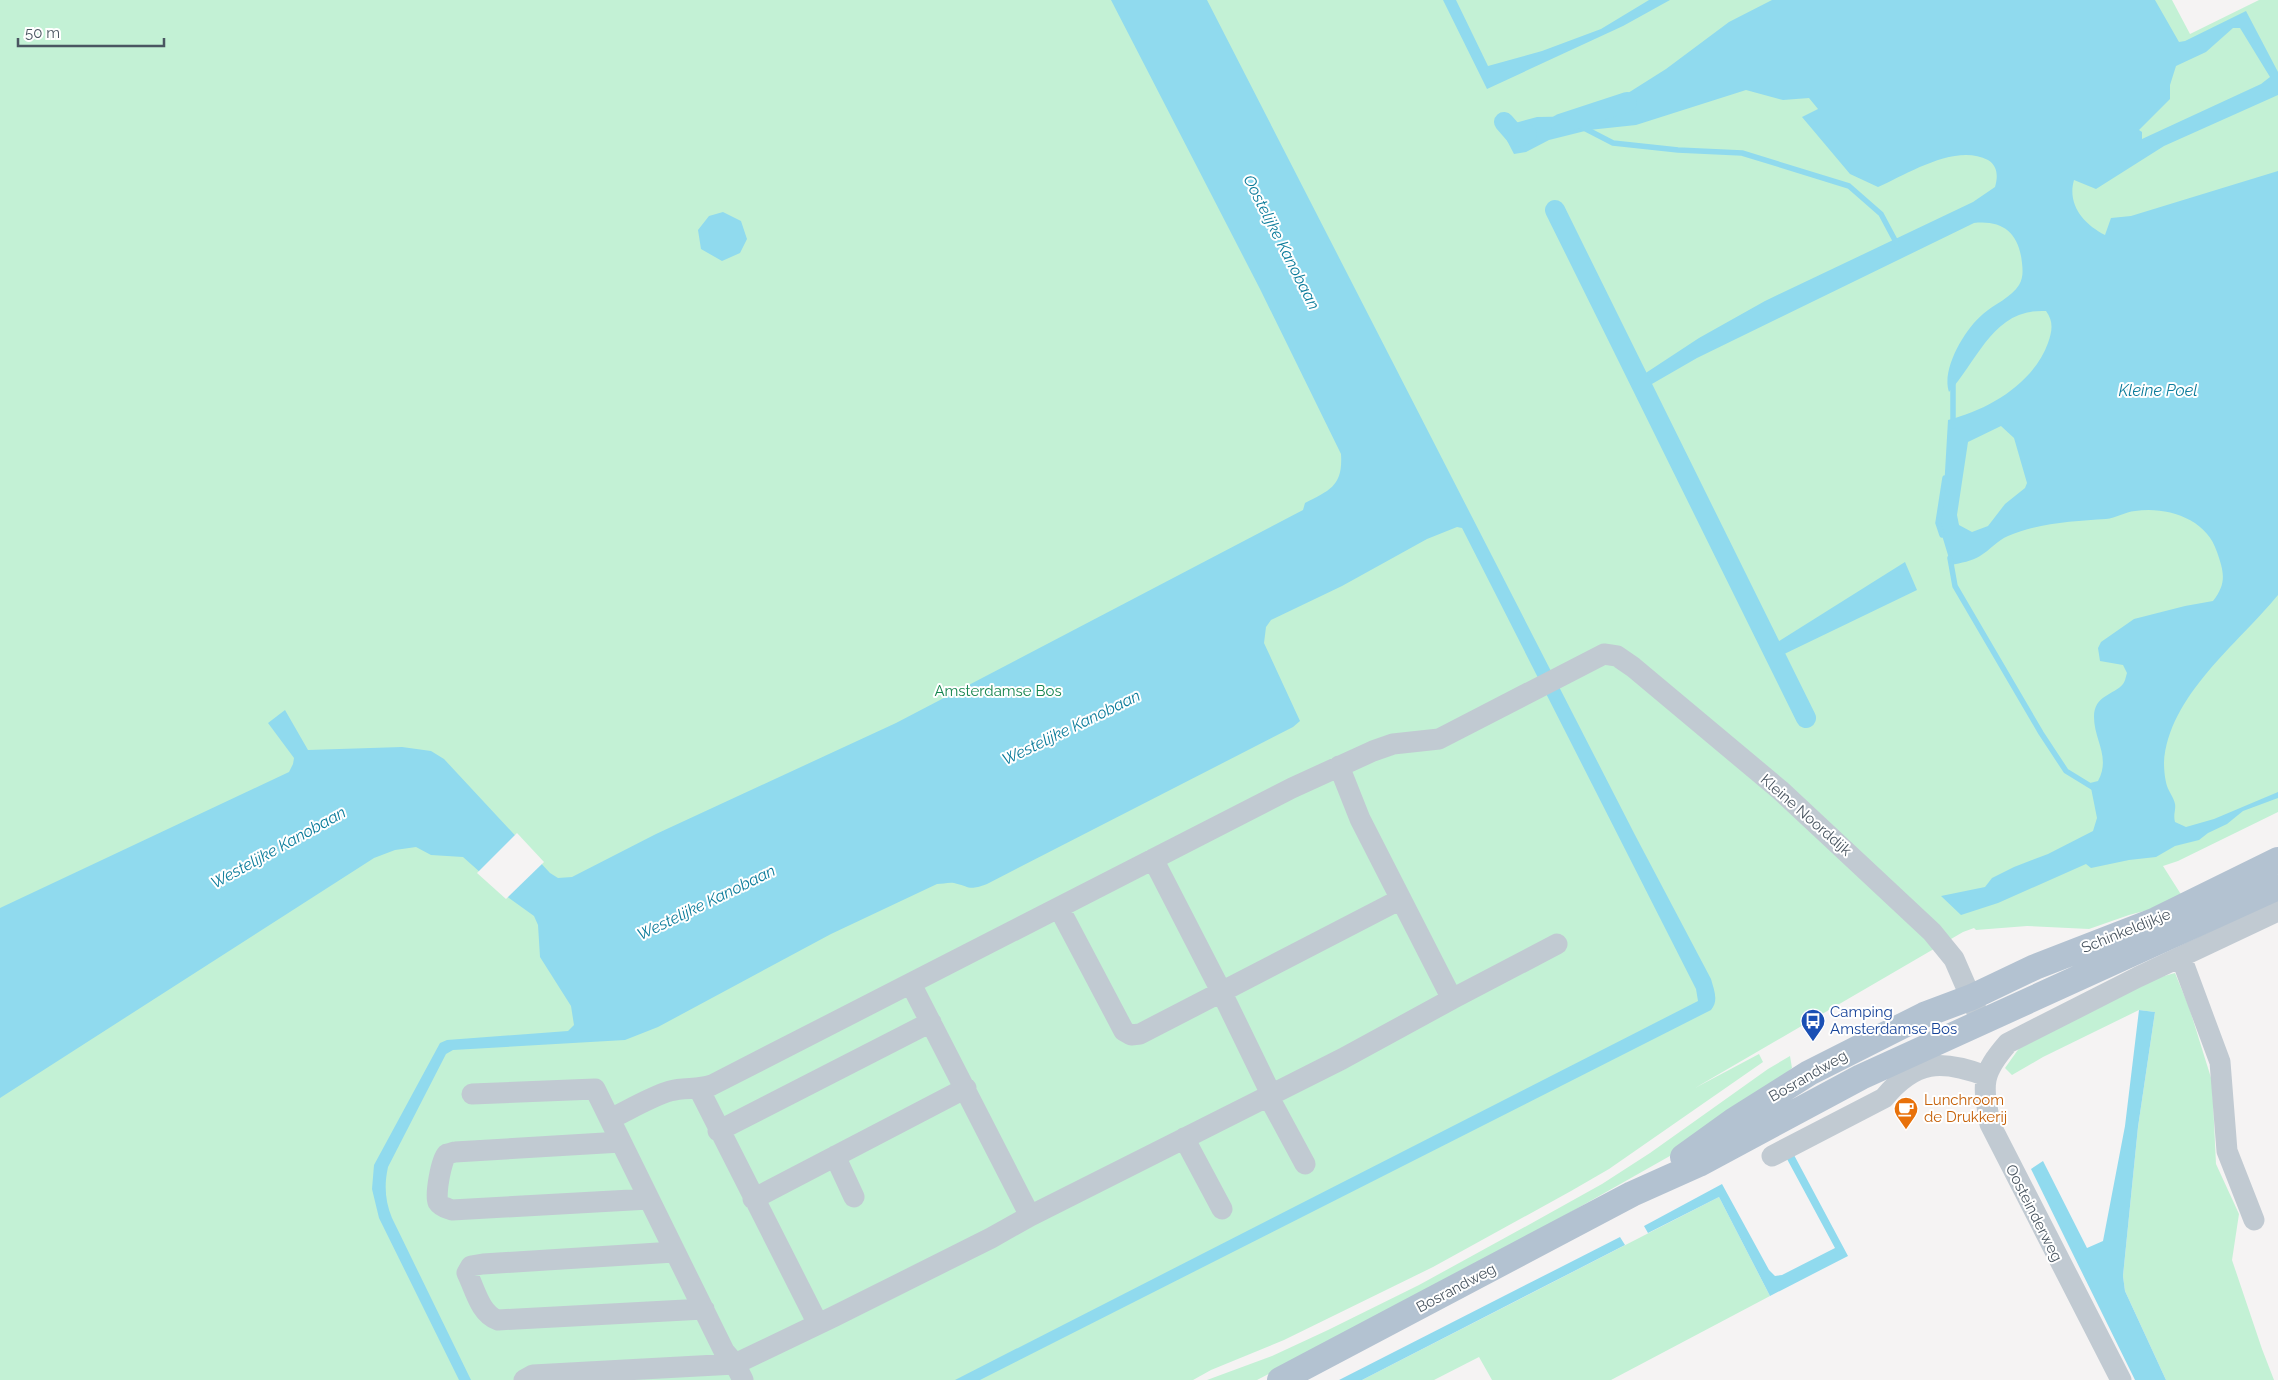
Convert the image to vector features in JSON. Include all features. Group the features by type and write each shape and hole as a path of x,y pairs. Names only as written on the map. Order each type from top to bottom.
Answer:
{"main road":[{"name":"Schinkeldijkje","path":"1972,997 2035,967 2156,920 2278,860"},
{"name":"Schinkeldijkje","path":"1981,1021 2086,976 2278,887"},
{"name":"Bosrandweg","path":"1632,1194 1733,1121 1809,1073 1924,1015 1972,997"},
{"name":"Bosrandweg","path":"1280,1380 1632,1194 1699,1164 1862,1077 1981,1021"}],"street":[{"name":"Kleine Noorddijk","path":"1338,766 1393,744 1439,739 1592,659 1604,654 1617,656 1633,667 1801,809 1932,932 1954,959 1981,1021"},
{"path":"610,1119 668,1092 684,1088 698,1089 712,1085 1338,766 1360,819 1452,998"},
{"path":"1153,860 1221,991 1271,1094 1272,1103 1305,1164"},
{"path":"1059,908 1124,1031 1131,1035 1140,1034 1401,899"},
{"path":"1772,1156 1884,1098 1893,1087 1914,1070 1930,1065 1946,1064 1986,1076 1993,1060 2008,1043 2278,911"},
{"path":"524,1380 532,1375 739,1372 818,1324 1271,1094 1557,944"},
{"path":"2181,957 2220,1062 2227,1151 2254,1220"},
{"path":"911,984 1030,1216"},
{"path":"718,1132 931,1022"},
{"name":"Oosteinderweg","path":"1986,1076 1985,1089 1990,1124 2121,1380"},
{"path":"754,1199 966,1088"},
{"path":"472,1094 595,1089 724,1351 739,1372"},
{"path":"698,1089 718,1132 818,1324"},
{"path":"1184,1138 1222,1209"},
{"path":"621,1142 455,1152 448,1154 443,1162 437,1195 438,1203 452,1210 649,1199"},
{"path":"835,1156 854,1197"},
{"path":"674,1252 483,1264 471,1266 468,1273 484,1310 489,1317 498,1320 704,1309"}],"green space":[{"name":"Amsterdamse Bos","path":"0,0 2172,0 2190,34 2259,0 2278,0 2278,812 2178,861 2163,866 2182,896 2167,905 2129,915 2089,929 2027,926 1976,930 1974,928 1963,932 1695,1088 1759,1054 1763,1062 1609,1169 1433,1267 1284,1340 1211,1370 1193,1380 0,1380"},
{"path":"2175,973 2189,1007 2212,1081 2216,1164 2239,1214 2232,1260 2274,1380 2166,1380 2125,1291 2123,1276 2138,1127 2155,1012 2139,1010 2043,1057 2012,1075 2005,1068 2020,1047 2146,981"},
{"path":"1790,1056 1792,1068 1762,1094 1684,1148 1424,1295 1257,1380 1207,1380 1272,1356 1328,1330 1419,1285 1532,1223 1602,1184 1650,1153 1768,1069"},
{"path":"1719,1197 1770,1296 1611,1380 1492,1380 1479,1357 1434,1380 1362,1380"}],"water":[{"path":"1111,0 1207,0 1635,835 1711,979 1715,1003 1711,1010 980,1380 955,1380 1698,1001 1696,989 1462,528 1457,527 1427,539 1342,586 1271,620 1266,627 1264,643 1300,721 1293,727 987,884 970,888 952,883 937,884 831,934 658,1027 625,1040 453,1050 446,1054 388,1167 386,1193 392,1218 471,1380 459,1380 379,1218 372,1189 374,1165 440,1043 447,1040 568,1031 574,1025 571,1006 540,957 538,925 534,916 509,898 463,857 431,855 416,847 395,850 374,858 0,1098 0,908 289,772 294,758 268,723 285,710 308,750 402,747 431,751 444,759 550,873 558,878 572,877 656,834 896,723 1303,510 1305,503 1334,485 1340,473 1341,454 1260,289"},
{"path":"1443,0 1456,0 1488,66 1542,51 1601,29 1649,0 1670,0 1623,26 1487,89"},
{"name":"Kleine Poel","path":"1772,0 2155,0 2179,42 2185,41 2246,11 2278,72 2278,95 2164,146 2096,189 2074,180 2072,189 2075,205 2084,219 2105,235 2111,218 2131,216 2278,171 2278,595 2225,652 2191,693 2178,715 2168,739 2164,763 2166,784 2175,804 2175,822 2186,827 2214,819 2278,792 2278,798 2243,811 2227,824 2208,833 2199,840 2175,846 2156,857 2129,860 2091,868 2086,864 1998,903 1961,915 1941,896 1985,887 1992,878 2048,854 2093,831 2097,818 2090,783 2098,781 2103,764 2095,725 2095,710 2097,704 2105,696 2123,684 2127,673 2123,665 2100,661 2098,648 2101,642 2134,619 2213,601 2221,589 2223,572 2212,541 2195,523 2172,513 2147,510 2106,519 2031,528 2004,538 1977,558 1951,565 1941,532 1939,515 1944,489 1948,420 1978,410 2020,383 2041,358 2051,331 2050,319 2046,311 2028,312 2013,318 2000,327 1989,339 1949,392 1947,383 1948,372 1951,361 1962,339 1983,314 2016,289 2022,277 2022,263 2017,244 2013,236 2001,226 1974,223 1697,358 1638,392 1632,382 1699,338 1765,301 1973,202 1995,187 1996,183 1997,176 1994,165 1991,162 1975,156 1961,155 1932,162 1878,187 1850,174 1802,117 1818,109 1809,98 1783,100 1746,90 1636,125 1589,130 1549,140 1526,152 1514,154 1502,131 1504,126 1537,117 1596,116 1609,105 1666,69 1729,22","holes":["2233,28 2240,28 2270,77 2261,84 2142,139 2142,132 2139,130 2170,99 2170,85 2176,66 2206,52","2001,426 2014,438 2027,483 2025,488 2005,504 1988,526 1972,532 1959,525 1957,515 1968,442"]},
{"path":"723,212 741,221 747,239 740,253 722,261 701,249 698,230 709,216"},
{"path":"1905,562 1917,590 1774,659 1768,648"},
{"path":"2139,1010 2155,1012 2138,1127 2123,1276 2125,1291 2166,1380 2135,1380 2031,1169 2043,1161 2087,1248 2103,1241 2125,1126"},
{"path":"1794,1155 1848,1256 1770,1296 1719,1197 1648,1233 1644,1226 1722,1184 1769,1270 1775,1276 1782,1275 1835,1248 1787,1159"},
{"path":"1620,1237 1625,1245 1362,1380 1339,1380"}],"pier":[{"path":"517,833 544,862 506,899 477,873"}],"waterway":[{"path":"1560,124 1627,102"},
{"path":"1504,122 1517,137 1527,134"},
{"path":"1582,127 1613,143 1678,150 1742,153 1849,186 1881,214 1897,244"},
{"path":"1555,210 1806,718"},
{"path":"1953,381 1953,426"},
{"path":"1942,535 1938,523 1945,478"},
{"path":"1950,558 1955,586 2041,733 2066,771 2097,790"}],"place":[{"name":"Camping Amsterdamse Bos","path":"1813,1042"},
{"name":"Lunchroom de Drukkerij","path":"1906,1130"}],"water label":[{"name":"Oostelijke Kanobaan","path":"1282,242"},
{"name":"Westelijke Kanobaan","path":"1071,727"},
{"name":"Westelijke Kanobaan","path":"278,847"},
{"name":"Westelijke Kanobaan","path":"706,902"}]}
